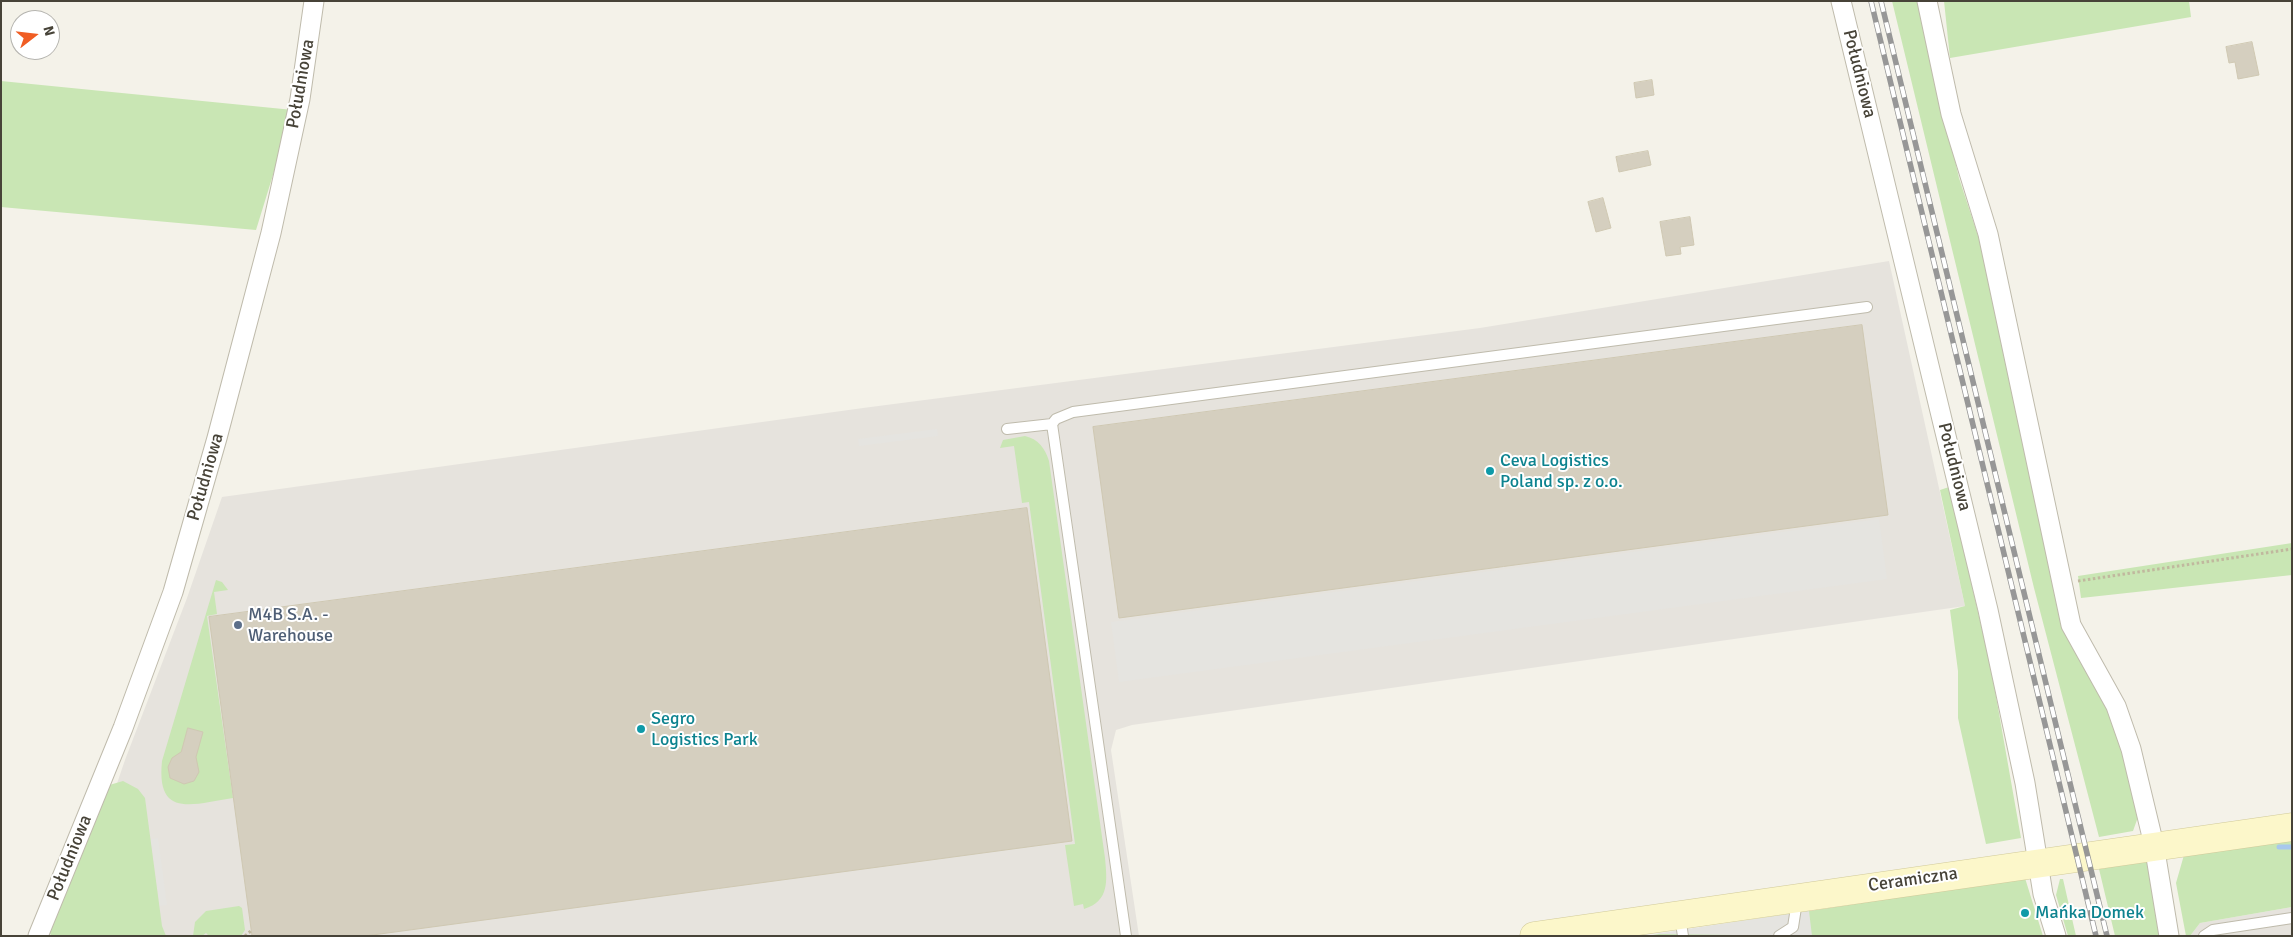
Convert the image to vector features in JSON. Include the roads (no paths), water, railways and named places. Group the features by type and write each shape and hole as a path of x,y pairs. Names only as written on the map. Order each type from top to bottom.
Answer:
{"main road":[{"name":"Ceramiczna","path":"1534,936 1681,925 1797,897 2292,827"}],"street":[{"name":"Południowa","path":"38,936 123,728 173,592 217,438 271,233 300,100 314,1"},
{"name":"Południowa","path":"1841,1 1988,610 2025,783 2037,862 2056,936"},
{"path":"1927,1 1951,114 1988,234 2071,625 2116,706 2131,749 2154,846 2169,936"}],"lane":[{"path":"1007,429 1052,424 1056,419 1074,412 1867,307"},
{"path":"1052,424 1126,936"},
{"path":"1779,936 1793,926 1797,897"},
{"path":"2204,936 2213,930 2292,918"}],"waterway":[{"path":"2279,847 2292,847"}],"railway":[{"path":"1871,1 2096,936"},
{"path":"1881,1 2107,936"}],"place":[{"name":"Ceva Logistics Poland sp. z o.o.","path":"1490,471"},
{"name":"M4B S.A. - Warehouse","path":"238,625"},
{"name":"Segro Logistics Park","path":"641,729"},
{"name":"Mańka Domek","path":"2025,913"}]}
